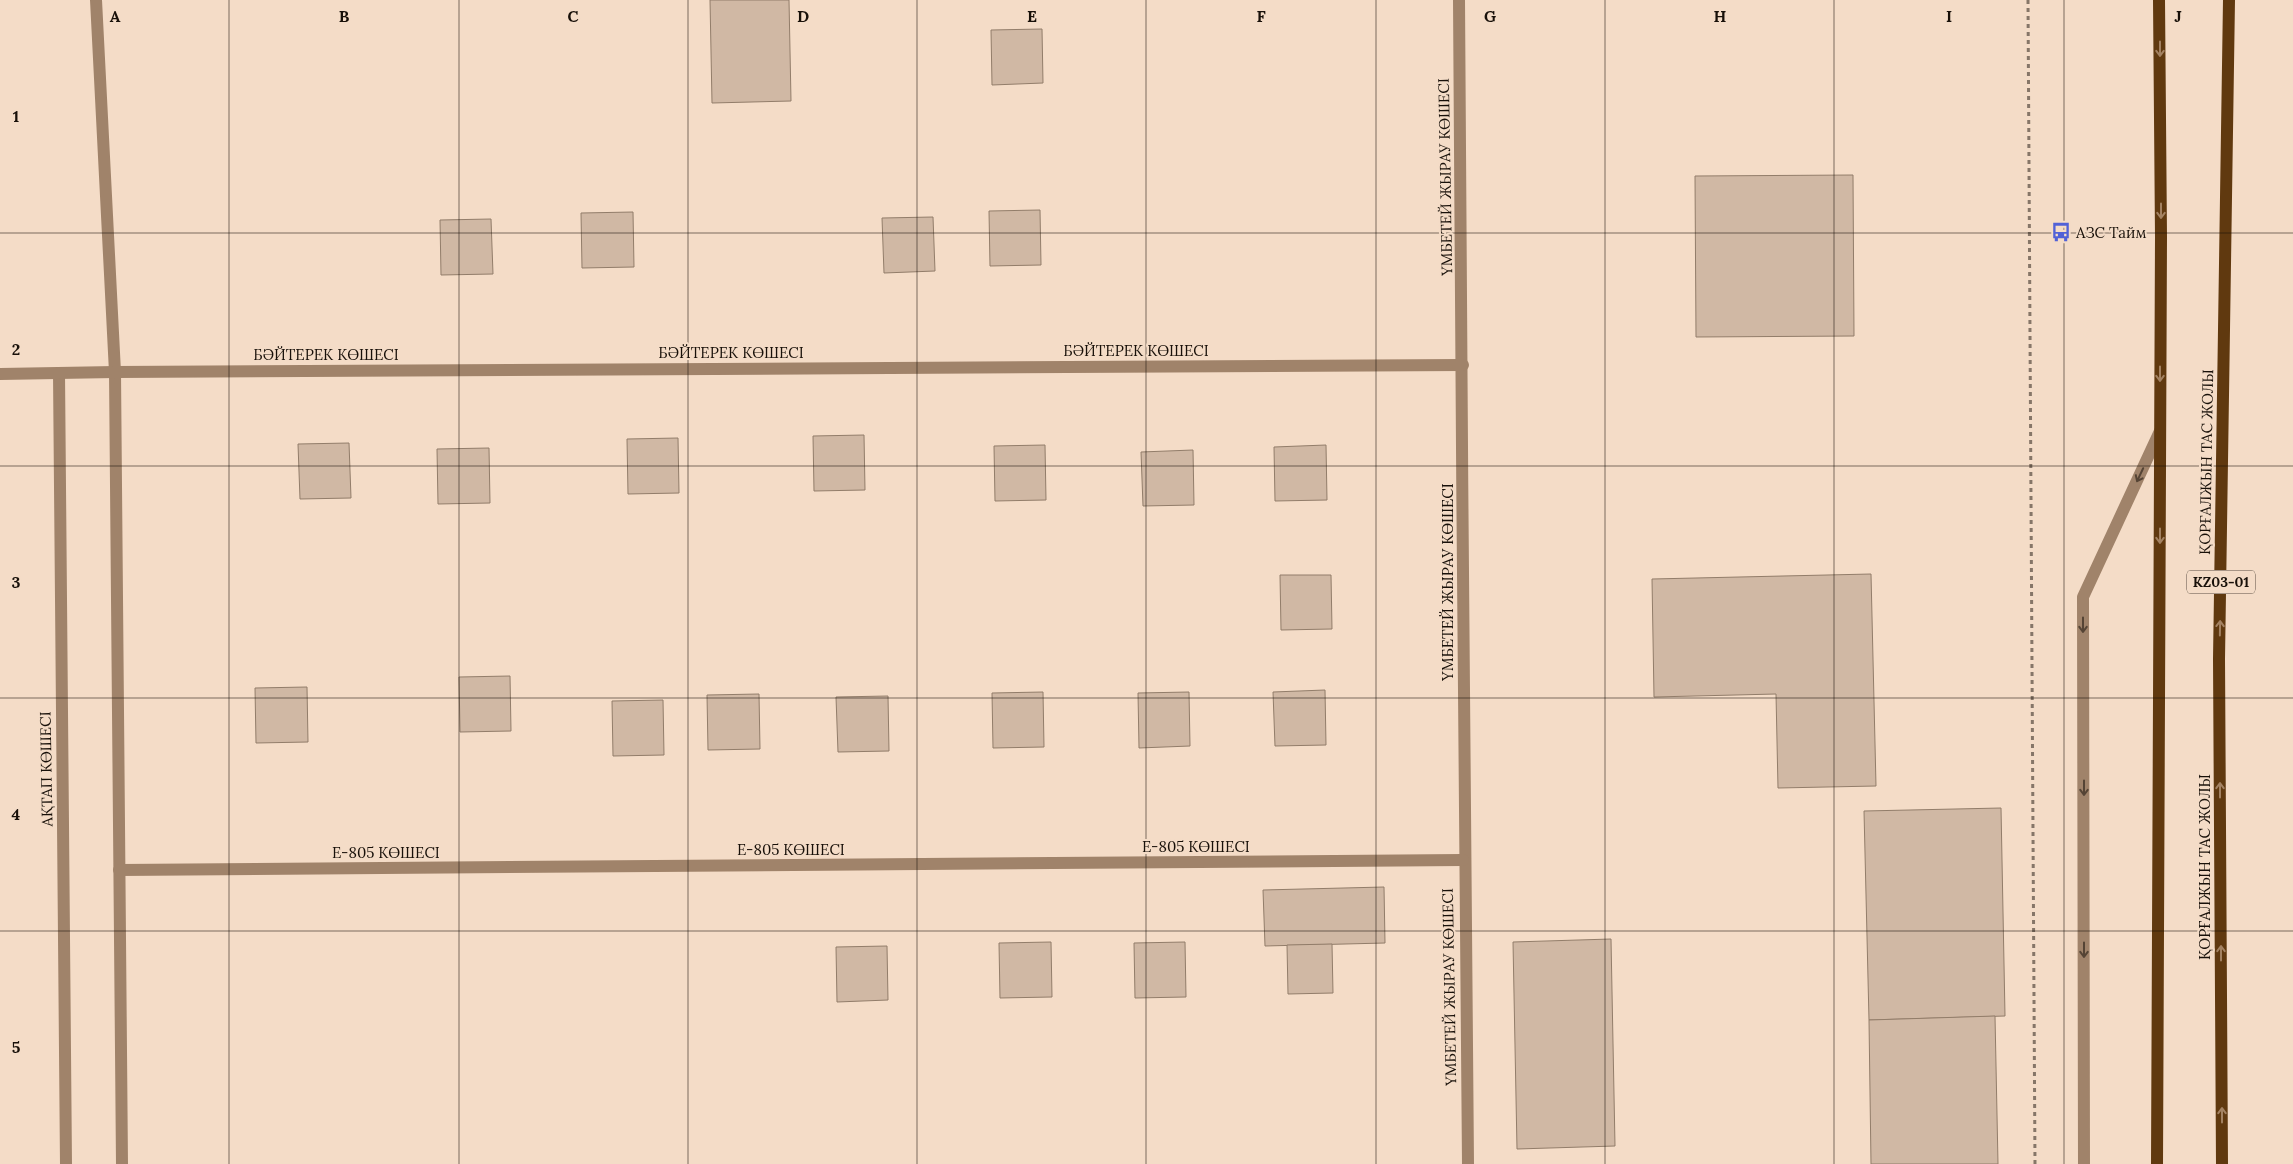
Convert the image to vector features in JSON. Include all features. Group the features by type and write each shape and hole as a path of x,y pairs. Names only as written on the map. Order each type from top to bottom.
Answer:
{"main road":[{"path":"2157,1164 2160,431 2159,0"},
{"name":"ҚОРҒАЛЖЫН ТАС ЖОЛЫ","path":"2222,1164 2219,659 2229,0"}],"street":[{"path":"96,0 115,372 122,1164"},
{"name":"ҮМБЕТЕЙ ЖЫРАУ КӨШЕСІ","path":"1459,0 1463,365 1463,860 1468,1164"},
{"name":"БӘЙТЕРЕК КӨШЕСІ","path":"0,374 1463,365"},
{"name":"АҚТАП КӨШЕСІ","path":"59,373 66,1164"},
{"path":"2084,1164 2083,596 2160,431"},
{"name":"Е-805 КӨШЕСІ","path":"119,870 1463,860"}],"path":[{"path":"2028,0 2035,1164"}],"building":[{"path":"710,0 789,0 791,101 712,103"},
{"path":"1042,29 1043,83 992,85 991,30"},
{"path":"1853,175 1854,336 1696,337 1695,176"},
{"path":"1040,210 1041,265 990,266 989,211"},
{"path":"633,212 634,267 582,268 581,213"},
{"path":"933,217 935,271 884,273 882,218"},
{"path":"491,219 493,274 441,275 440,220"},
{"path":"864,435 865,490 814,491 813,436"},
{"path":"678,438 679,493 628,494 627,439"},
{"path":"349,443 351,498 300,499 298,444"},
{"path":"1045,445 1046,500 995,501 994,446"},
{"path":"1326,445 1327,500 1275,501 1274,447"},
{"path":"489,448 490,503 438,504 437,449"},
{"path":"1193,450 1194,505 1143,506 1141,452"},
{"path":"1871,574 1876,786 1778,788 1776,694 1654,697 1652,579"},
{"path":"1280,575 1331,575 1332,629 1281,630"},
{"path":"510,676 511,731 460,732 459,677"},
{"path":"307,687 308,742 256,743 255,688"},
{"path":"1325,690 1326,745 1275,746 1273,692"},
{"path":"1043,692 1044,747 993,748 992,693"},
{"path":"1189,692 1190,746 1139,748 1138,693"},
{"path":"759,694 760,749 708,750 707,695"},
{"path":"888,696 889,751 838,752 836,697"},
{"path":"663,700 664,755 613,756 612,701"},
{"path":"2001,808 2005,1016 1869,1020 1864,811"},
{"path":"1384,887 1385,943 1265,946 1263,890"},
{"path":"1611,939 1615,1146 1517,1149 1513,942"},
{"path":"1051,942 1052,997 1000,998 999,943"},
{"path":"1185,942 1186,997 1135,998 1134,943"},
{"path":"1332,944 1333,993 1288,994 1287,945"},
{"path":"887,946 888,1000 837,1002 836,947"},
{"path":"1995,1016 1998,1164 1871,1164 1869,1020"}],"place":[{"name":"АЗС Тайм","path":"2061,232"}]}
